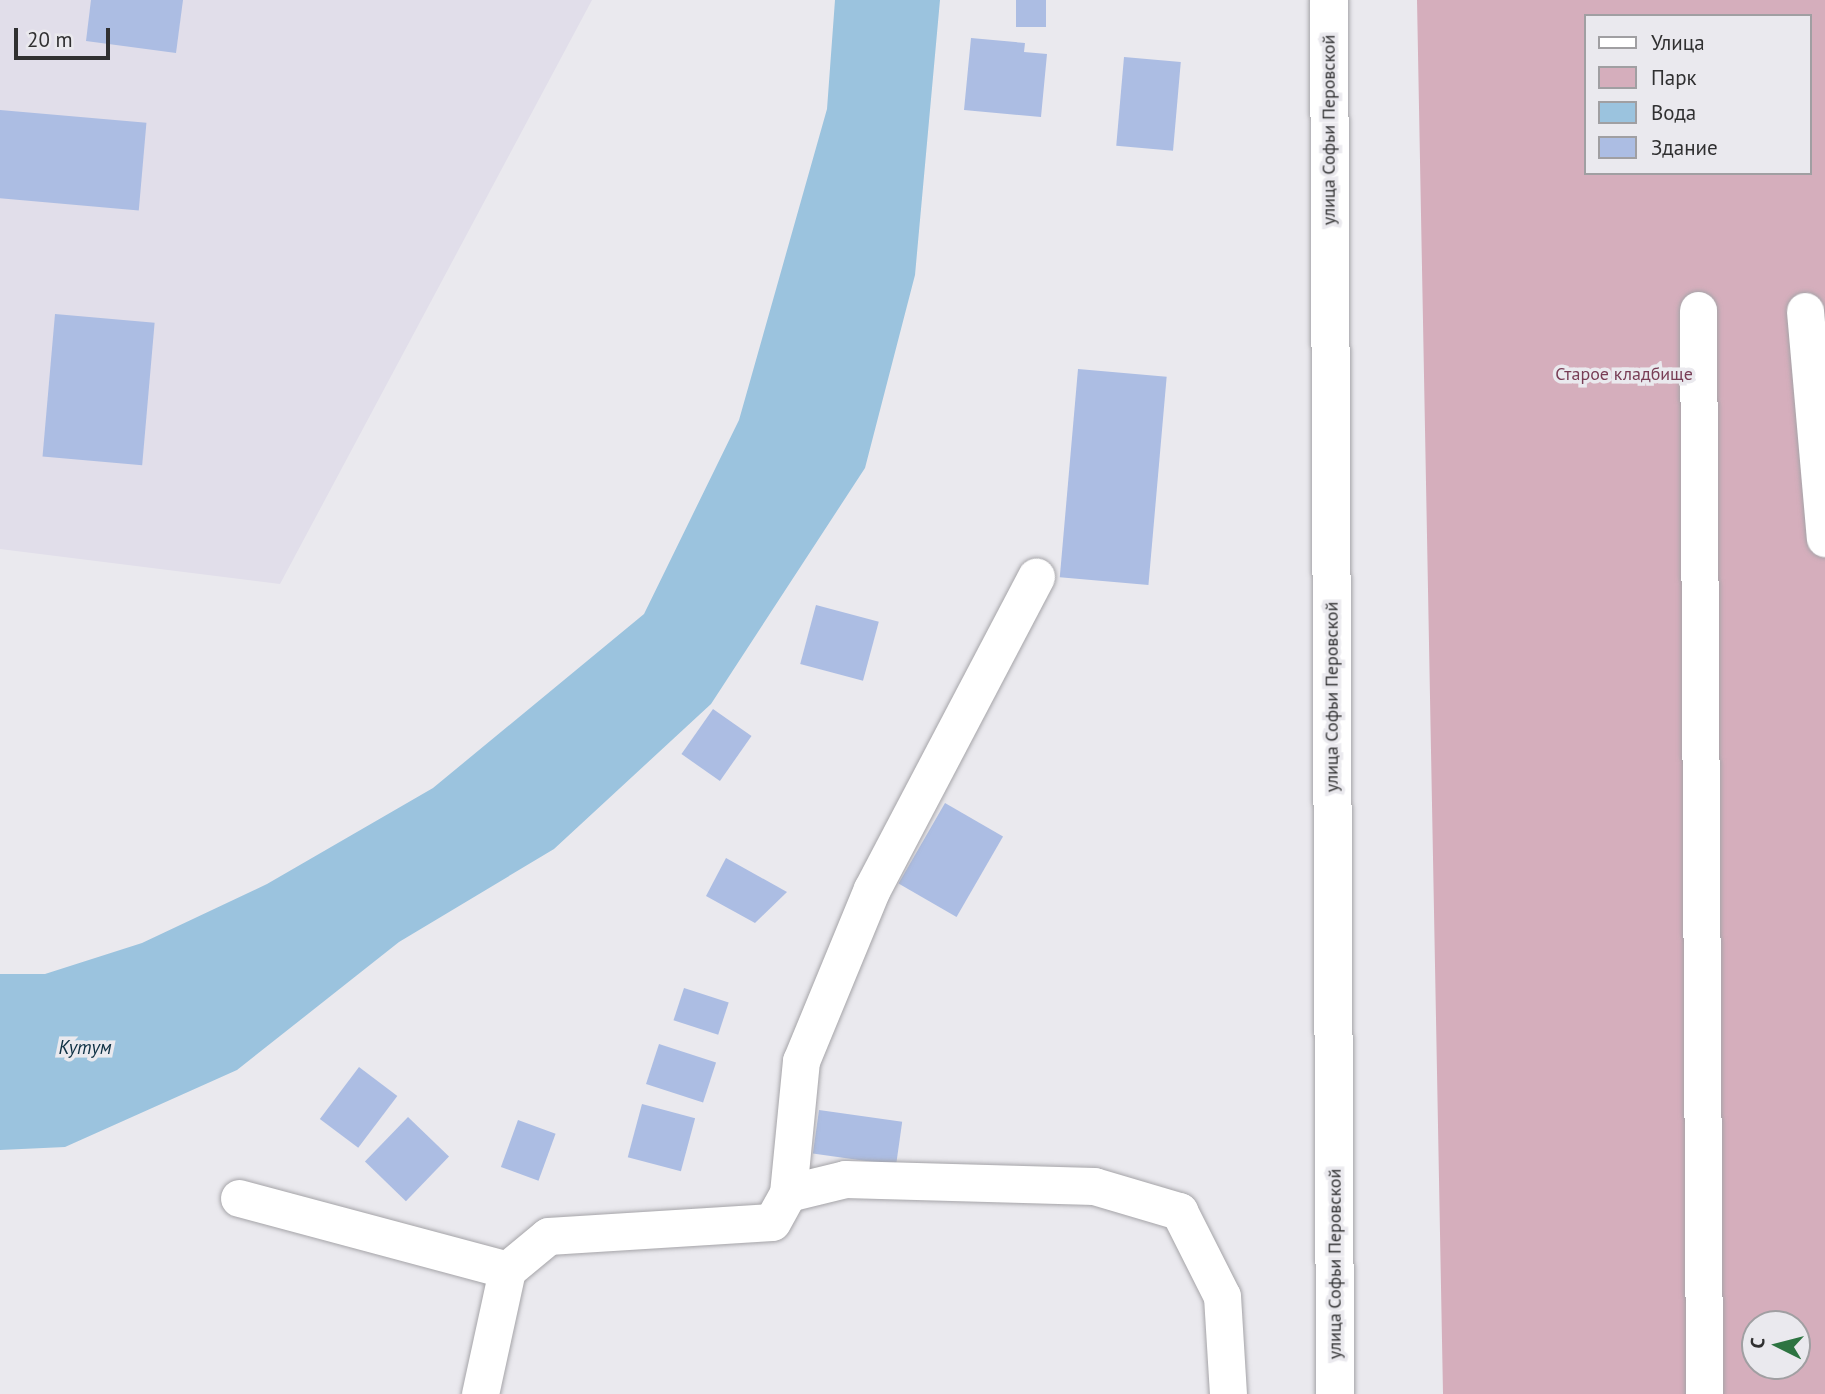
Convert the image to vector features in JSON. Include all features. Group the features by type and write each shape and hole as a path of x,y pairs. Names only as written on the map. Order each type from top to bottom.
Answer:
{"main road":[{"name":"улица Софьи Перовской","path":"1328,0 1335,1394"}],"street":[{"path":"1698,310 1704,1394"},
{"path":"1805,311 1825,538"},
{"path":"480,1394 507,1270 548,1236 772,1222 788,1193 801,1061 872,889 1036,576"},
{"path":"788,1193 845,1179 1094,1186 1179,1211 1222,1296 1228,1394"},
{"path":"239,1198 507,1270"}],"shaded area":[{"path":"0,0 592,0 280,584 0,549"}],"green space":[{"name":"Старое кладбище","path":"1417,0 1825,0 1825,1394 1443,1394"}],"water":[{"name":"Кутум","path":"835,0 940,0 915,275 865,468 711,704 554,849 399,942 237,1070 65,1147 0,1150 0,974 45,974 142,943 267,884 433,788 644,614 739,420 827,109"}],"building":[{"path":"91,0 183,0 176,53 86,41"},
{"path":"1016,0 1046,0 1046,27 1016,27"},
{"path":"971,38 1025,43 1024,52 1047,54 1041,117 964,110"},
{"path":"1124,57 1181,62 1173,151 1116,146"},
{"path":"0,110 146,123 139,210 0,198"},
{"path":"55,314 155,323 142,465 43,456"},
{"path":"1078,369 1167,377 1148,585 1060,577"},
{"path":"816,605 879,622 863,681 800,664"},
{"path":"713,709 752,736 720,781 681,754"},
{"path":"945,803 1003,836 957,917 898,884"},
{"path":"726,858 787,892 755,923 706,896"},
{"path":"684,988 729,1003 718,1035 673,1020"},
{"path":"659,1044 716,1063 703,1102 646,1084"},
{"path":"359,1067 397,1096 358,1148 320,1119"},
{"path":"642,1104 695,1118 681,1171 628,1157"},
{"path":"819,1110 902,1122 896,1165 813,1154"},
{"path":"408,1117 449,1157 406,1201 365,1162"},
{"path":"518,1120 556,1134 538,1181 501,1167"}]}
